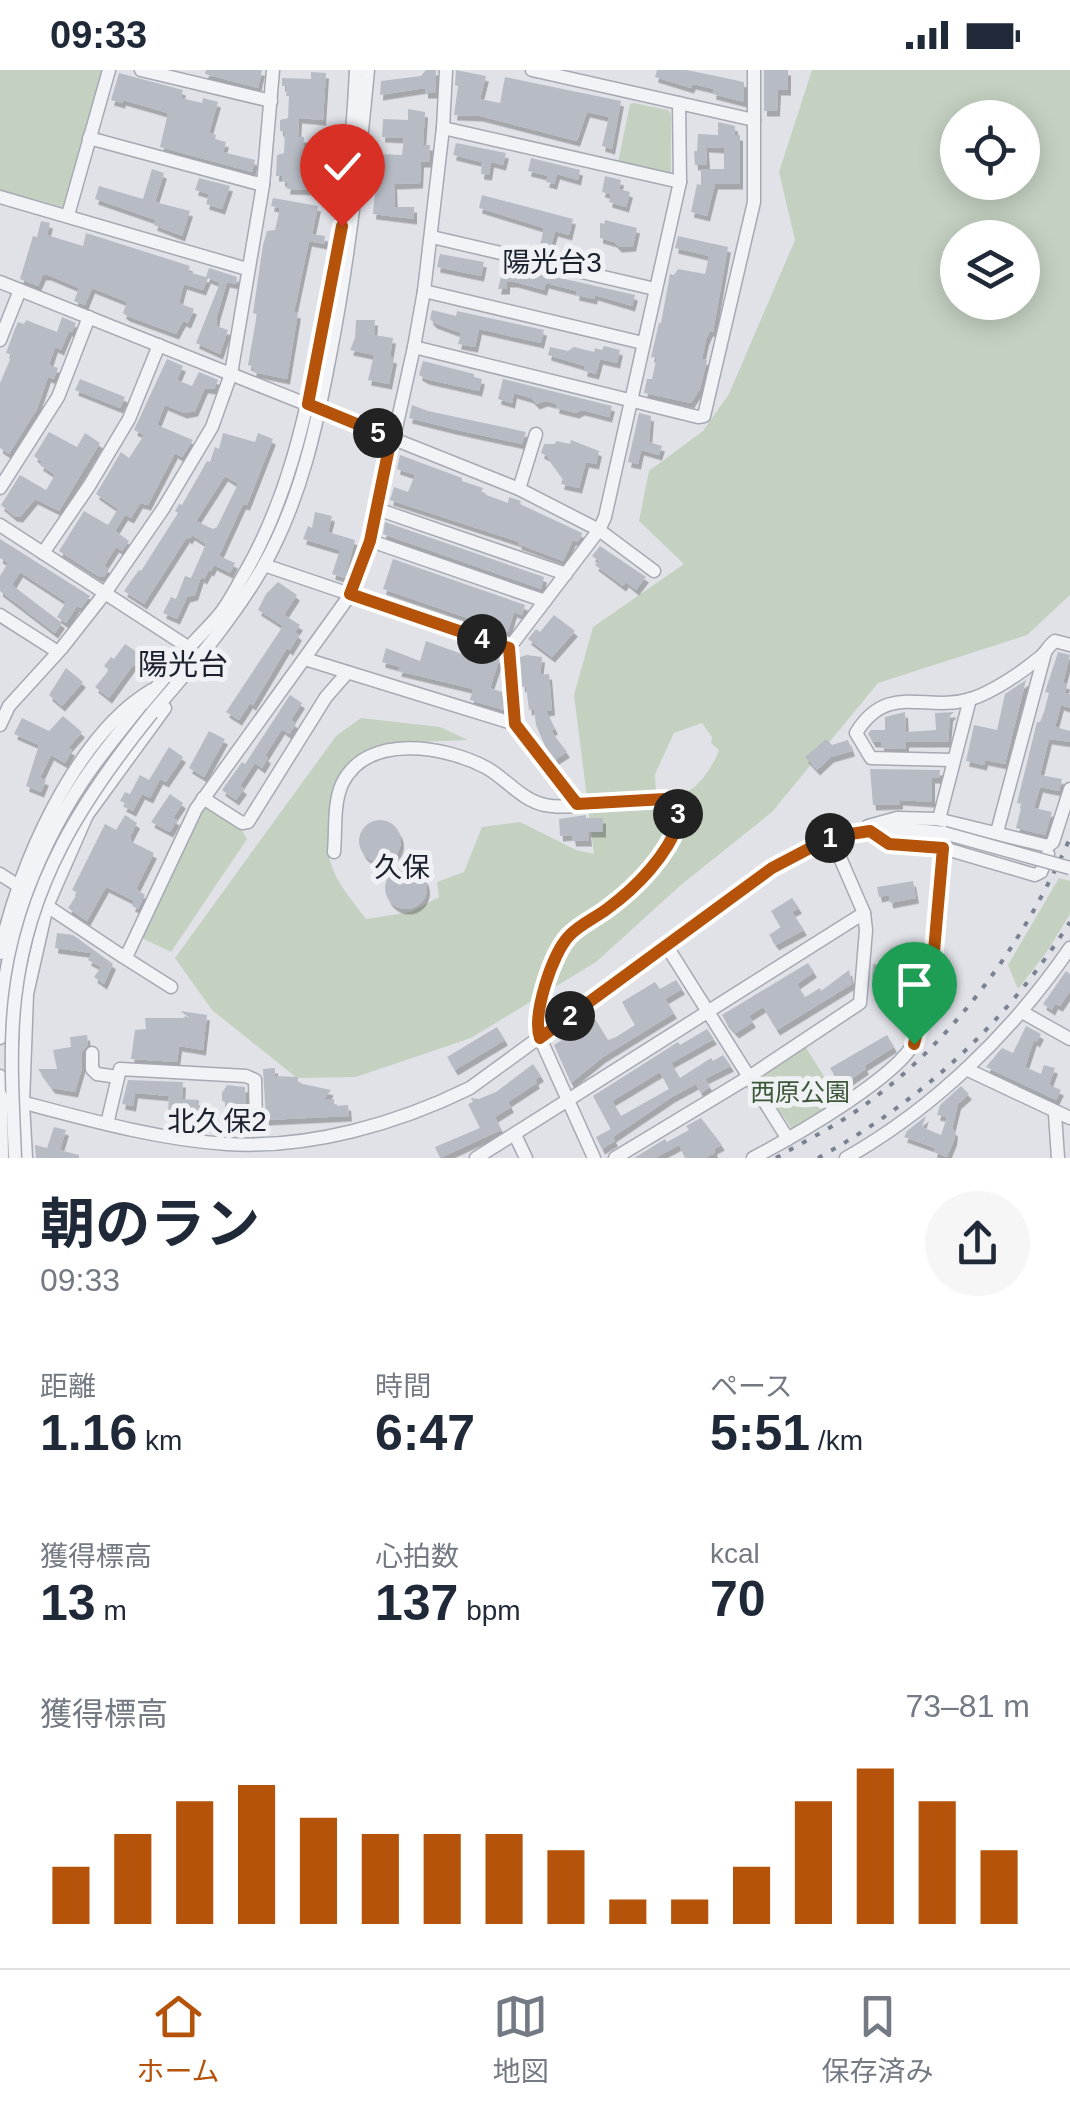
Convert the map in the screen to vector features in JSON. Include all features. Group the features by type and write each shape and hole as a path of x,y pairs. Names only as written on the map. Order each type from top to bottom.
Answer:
{"street":[{"path":"68,215 108,70"},
{"path":"141,70 270,101"},
{"path":"0,726 4,703 58,652 105,594 212,427 231,374 263,185 273,70"},
{"path":"15,1158 15,998 34,909 78,812 147,710 158,686 222,611 269,527 314,406 351,146 356,70"},
{"path":"0,1038 11,943 51,834 84,778 147,710 177,684 229,622 264,565 296,495 355,213 368,70"},
{"path":"122,956 128,952 204,798 350,594 370,541 424,291 446,70"},
{"path":"532,70 754,120"},
{"path":"414,347 698,417 707,412 754,202 754,70"},
{"path":"577,804 515,724 509,648 600,530 680,182 679,104"},
{"path":"443,128 680,182"},
{"path":"90,138 263,185"},
{"path":"0,197 247,269"},
{"path":"432,237 655,290"},
{"path":"0,282 519,489 600,530 654,572"},
{"path":"0,340 20,290"},
{"path":"424,291 643,343"},
{"path":"0,488 58,398 89,317"},
{"path":"43,552 129,419 159,345"},
{"path":"519,489 536,434"},
{"path":"377,509 566,574"},
{"path":"0,525 188,647"},
{"path":"370,541 545,600"},
{"path":"264,565 509,648"},
{"path":"0,615 58,652"},
{"path":"953,760 872,758 856,733 874,711 888,702 970,699 1045,653 1055,641 1070,644"},
{"path":"997,832 1045,653"},
{"path":"304,659 515,724"},
{"path":"204,798 242,823 248,822 326,697 347,673"},
{"path":"26,1158 23,1102 28,994 47,906 87,816 150,733 177,684"},
{"path":"0,953 17,885 57,799 122,710 158,686"},
{"path":"941,826 970,699"},
{"path":"334,852 338,798 343,783 352,770 375,753 396,748 426,750 466,760 488,769 539,804 556,808 665,799 673,804 680,820 674,836 634,889 567,937 540,1004 536,1026 540,1038 594,1158"},
{"path":"870,831 889,844 943,848 1039,875 1070,789"},
{"path":"848,834 896,818 997,832 1042,846 1053,842"},
{"path":"0,1097 181,1139 296,1143 427,1109 470,1088 728,898 772,868 831,837 941,826 1070,868"},
{"path":"615,1158 749,1077 860,1003 864,914 831,837"},
{"path":"753,1158 837,1110 881,1077 914,1044 932,974 943,848"},
{"path":"0,874 17,885"},
{"path":"47,906 170,987"},
{"path":"476,1158 864,914"},
{"path":"666,944 788,1139"},
{"path":"846,1158 922,1107 966,1069 1022,1012 1067,956"},
{"path":"1022,1012 1070,1039"},
{"path":"92,1053 92,1070 118,1077"},
{"path":"107,1124 120,1069 246,1076 255,1080 256,1124"},
{"path":"966,1069 1070,1118"},
{"path":"0,1076 2,1158"},
{"path":"1055,1114 1058,1158"},
{"path":"515,1136 526,1158"}],"green space":[{"path":"0,70 104,70 63,207 0,190"},
{"path":"812,70 1070,70 1070,595 1027,635 878,683 772,812 682,884 596,962 471,1038 356,1077 297,1078 212,1010 175,958 336,736 361,718 440,727 468,740 387,747 362,755 345,772 330,818 330,860 340,884 366,919 411,912 439,897 437,882 464,872 482,827 520,822 576,850 594,854 574,695 593,627 684,564 639,521 649,471 703,431 729,394 795,240 779,172","holes":["702,723 712,737 711,743 719,750 704,777 681,795 680,806 656,795 655,774 674,733"]},
{"path":"630,104 671,114 671,174 618,163"},
{"path":"206,805 241,829 247,839 171,952 140,937 191,826"},
{"path":"1059,878 1070,881 1070,914 1018,989 1008,965"},
{"name":"西原公園","path":"805,1046 840,1102 793,1130 759,1082 759,1076"}],"building":[{"path":"206,70 262,70 258,88 205,74"},
{"path":"426,70 436,70 435,93 425,93 425,88 380,95 381,81 421,76"},
{"path":"456,70 486,76 480,99 500,103 505,77 621,101 612,149 602,146 609,117 587,112 577,141 480,116 454,115"},
{"path":"657,70 687,70 744,82 744,102 713,94 714,89 693,84 691,88 655,77"},
{"path":"764,70 788,70 788,90 778,90 777,111 764,111"},
{"path":"311,72 326,73 323,120 299,118 298,137 304,137 303,155 323,154 323,166 317,166 317,190 287,189 288,183 282,181 282,176 276,176 277,155 284,153 285,132 280,131 280,120 288,118 289,96 282,78 311,79"},
{"path":"119,73 183,90 181,98 218,102 209,133 226,142 223,152 255,160 252,172 160,147 168,113 111,100"},
{"path":"408,109 425,112 423,145 430,145 429,162 421,162 420,183 394,184 395,207 414,207 414,219 373,214 379,154 402,155 404,138 382,137 383,119 408,120"},
{"path":"718,122 735,126 735,135 740,135 740,184 715,184 707,216 691,212 697,184 701,185 701,169 724,169 724,148 706,147 707,164 695,165 694,151 698,134 718,135"},
{"path":"456,143 506,153 503,165 491,162 489,175 481,174 482,162 453,155"},
{"path":"531,158 580,170 578,180 557,174 554,184 546,182 548,176 528,171"},
{"path":"152,169 164,173 155,202 190,211 182,236 154,225 156,220 95,199 99,186 143,199"},
{"path":"605,176 621,180 619,189 630,192 626,207 609,202 611,194 602,192"},
{"path":"199,178 230,186 222,209 206,204 209,194 195,190"},
{"path":"482,195 573,219 569,235 555,231 549,253 539,250 544,228 479,208"},
{"path":"273,198 318,206 312,234 325,236 324,244 309,241 294,312 298,313 287,379 253,372 254,367 248,365 263,245 267,231 275,230 280,208 271,206"},
{"path":"605,220 637,228 633,246 619,247 600,238 600,223"},
{"path":"41,221 50,223 47,235 83,246 86,233 190,266 188,272 206,277 209,268 237,277 236,284 227,282 217,316 216,326 228,330 220,354 196,343 220,283 208,278 203,290 184,284 179,303 194,309 188,323 183,321 176,334 127,316 123,313 127,302 92,288 85,305 74,301 79,288 48,275 43,275 38,286 20,279"},
{"path":"678,236 728,247 713,332 706,340 702,359 707,360 700,389 691,403 644,393 657,358 651,357 670,274 678,269 705,274 709,256 675,248"},
{"path":"440,254 484,262 481,276 437,267"},
{"path":"504,264 635,295 632,306 595,295 594,299 576,295 577,291 546,283 544,290 515,282 507,282 507,289 498,289"},
{"path":"432,310 456,316 457,311 544,330 541,343 479,329 475,347 458,344 461,333 434,323 430,319"},
{"path":"62,317 76,323 61,350 55,347 49,365 58,368 54,379 48,377 37,409 9,454 0,448 0,383 12,355 6,353 14,331 18,322 24,324 26,320 57,332"},
{"path":"356,320 375,320 374,335 393,338 389,384 368,380 374,355 350,350"},
{"path":"604,346 620,350 617,363 600,359 596,374 584,371 585,366 548,355 550,347 594,352"},
{"path":"167,359 183,366 177,380 192,386 199,372 218,380 214,389 205,388 195,411 184,413 165,405 157,425 193,440 182,457 175,453 148,505 140,503 131,518 125,515 115,531 129,541 122,551 116,547 104,566 109,569 104,577 98,576 59,551 84,511 108,525 118,509 96,494 121,452 129,458 144,435 134,430"},
{"path":"423,361 474,374 482,379 479,391 426,379 419,375"},
{"path":"80,379 125,397 120,408 75,390"},
{"path":"503,379 612,406 609,417 556,408 557,404 545,401 537,404 514,393 512,403 498,399"},
{"path":"412,405 526,432 522,444 453,429 409,418"},
{"path":"639,413 651,416 649,442 662,446 659,455 641,450 638,464 628,462"},
{"path":"49,432 77,447 85,433 100,443 59,511 35,499 20,517 14,516 1,505 20,475 46,490 55,475 34,456"},
{"path":"223,433 255,442 258,433 273,439 247,505 243,504 219,556 235,563 230,573 214,565 204,579 201,577 195,595 187,597 177,619 163,613 171,597 176,599 185,576 191,578 206,544 192,535 144,604 124,591 178,513 175,511 207,461 210,462 215,447 219,449","holes":["225,476 238,484 217,527 213,529 196,521"]},
{"path":"571,440 599,451 596,464 586,462 579,488 561,484 563,478 541,453 544,444 570,444"},
{"path":"400,455 462,478 483,488 481,493 508,503 509,497 521,501 520,504 582,533 581,537 577,542 573,540 563,561 519,542 390,500 394,487 408,492 415,475 397,469"},
{"path":"315,512 332,516 328,532 355,540 345,578 332,574 340,550 303,539 308,526 312,528"},
{"path":"385,522 544,577 541,589 383,534"},
{"path":"0,539 90,596 81,608 77,606 66,623 57,617 66,602 20,572 12,585 62,623 55,633 0,591 0,576 8,563 0,558"},
{"path":"600,546 646,577 636,590 626,582 623,586 595,565 599,561 592,556"},
{"path":"393,559 525,605 522,615 514,612 508,632 383,589"},
{"path":"278,582 297,595 284,615 300,625 295,632 299,635 239,720 226,712 283,626 258,610"},
{"path":"554,615 575,631 552,657 528,639"},
{"path":"426,641 481,661 484,653 500,658 490,688 502,692 504,710 470,700 473,689 398,671 400,667 382,662 386,648 420,661"},
{"path":"125,644 143,656 109,698 95,687 109,670 104,666"},
{"path":"1058,652 1070,655 1063,683 1067,684 1065,693 1070,694 1070,708 1061,705 1055,727 1070,731 1070,742 1049,739 1040,775 1062,779 1059,791 1040,787 1034,808 1052,812 1045,835 1016,828 1022,804 1017,803"},
{"path":"520,657 542,657 540,675 549,674 552,710 546,711 555,729 551,731 567,752 555,760 536,725 534,709 529,710 526,686 522,687"},
{"path":"66,668 83,682 62,706 49,695"},
{"path":"1026,680 1005,764 966,761 974,725 997,730 1005,694"},
{"path":"290,695 302,703 291,720 296,724 289,734 282,729 262,768 255,763 236,800 222,790 242,762 245,764"},
{"path":"905,712 906,732 936,730 935,713 954,712 950,716 948,742 906,742 906,749 881,748 881,742 873,742 868,734 871,730 885,730 885,717"},
{"path":"63,716 82,732 68,748 72,750 65,763 51,755 40,778 46,780 41,792 26,786 39,745 14,734 22,718 49,731"},
{"path":"209,731 225,739 204,777 189,768"},
{"path":"826,739 832,745 848,740 852,751 831,757 817,770 805,757"},
{"path":"169,747 183,757 166,782 160,779 150,798 142,794 133,811 123,806 125,803 120,801 125,792 130,794 140,775 149,780"},
{"path":"870,769 940,770 939,778 932,778 932,802 900,800 900,804 873,805"},
{"path":"170,794 183,803 170,832 151,822"},
{"path":"125,815 137,823 130,837 132,842 154,853 136,889 145,895 138,909 132,906 134,901 106,887 87,921 68,908 78,893 72,890 105,824 116,830"},
{"path":"586,815 603,818 603,832 588,832 589,841 573,841 572,835 560,836 559,819"},
{"path":"380,820 395,826 401,841 395,856 380,862 365,856 359,841 365,826"},
{"path":"406,867 421,873 427,888 421,903 406,909 391,903 385,888 391,873"},
{"path":"913,881 916,898 890,903 889,895 879,897 877,887"},
{"path":"792,898 799,908 792,912 804,930 776,945 769,935 781,927 771,911"},
{"path":"57,933 73,935 113,964 104,984 94,977 101,967 88,960 92,953 55,948"},
{"path":"904,943 912,944 909,966 921,967 920,979 872,977 873,964 900,966"},
{"path":"808,963 814,972 797,984 805,997 820,988 821,991 849,970 852,984 777,1030 763,1007 749,1016 753,1022 736,1033 726,1022 722,1015"},
{"path":"1066,971 1070,974 1070,991 1060,1006 1055,1004 1052,1010 1043,1004"},
{"path":"676,980 682,989 665,999 674,1013 603,1057 571,1083 554,1045 595,1019 608,1040 616,1037 635,1025 622,1002 655,982 660,989"},
{"path":"180,1011 207,1015 203,1050 179,1046 177,1062 131,1059 135,1030 146,1029 145,1018 190,1018"},
{"path":"1026,1026 1041,1034 1037,1042 1034,1040 1025,1067 1041,1074 1044,1065 1055,1068 1049,1085 1061,1090 1056,1100 986,1067 1002,1048 1013,1053"},
{"path":"497,1027 505,1040 455,1070 447,1057"},
{"path":"707,1029 714,1039 671,1063 680,1078 711,1058 713,1061 723,1055 731,1066 705,1079 710,1087 701,1093 696,1084 672,1097 613,1137 615,1141 602,1149 596,1137 611,1129 593,1096 678,1042 680,1045","holes":["660,1072 669,1089 621,1116 612,1101"]},
{"path":"87,1035 75,1092 52,1088 38,1069 57,1069 53,1050 71,1047 70,1037"},
{"path":"887,1035 894,1047 841,1086 830,1068"},
{"path":"533,1064 541,1076 535,1080 537,1083 508,1102 511,1107 495,1117 501,1130 440,1158 435,1147 480,1128 468,1104 473,1102 471,1098 496,1092"},
{"path":"275,1068 275,1076 298,1077 298,1083 331,1090 324,1099 334,1099 334,1106 348,1105 349,1116 266,1120 263,1069"},
{"path":"128,1080 183,1082 182,1099 199,1100 198,1119 168,1113 169,1096 135,1093 133,1106 122,1104"},
{"path":"227,1085 245,1087 246,1119 225,1118 222,1093"},
{"path":"961,1086 969,1094 958,1104 952,1129 954,1140 947,1157 934,1152 935,1148 904,1137 926,1116 922,1127 941,1135 947,1117 937,1115 940,1105"},
{"path":"701,1118 722,1145 714,1149 715,1153 705,1158 685,1158 679,1145 655,1158 634,1158 689,1130 686,1126"},
{"path":"54,1127 66,1130 60,1150 79,1158 36,1158 35,1145 47,1148"}],"railway":[{"path":"776,1158 849,1116 885,1089 950,1027 1005,956 1070,838"},
{"path":"818,1158 893,1111 959,1056 1018,993 1070,922"}],"district":[{"name":"陽光台3","path":"552,262"},
{"name":"陽光台","path":"183,665"},
{"name":"久保","path":"402,867"},
{"name":"北久保2","path":"217,1121"}],"route":[{"path":"342,226 308,404 391,438 370,541 350,594 509,648 515,724 577,804 652,798 665,799 678,811 680,820 674,836 634,889 567,937 540,1004 536,1026 540,1038 772,868 831,837 870,831 889,844 943,848 932,974 914,1044"}]}
